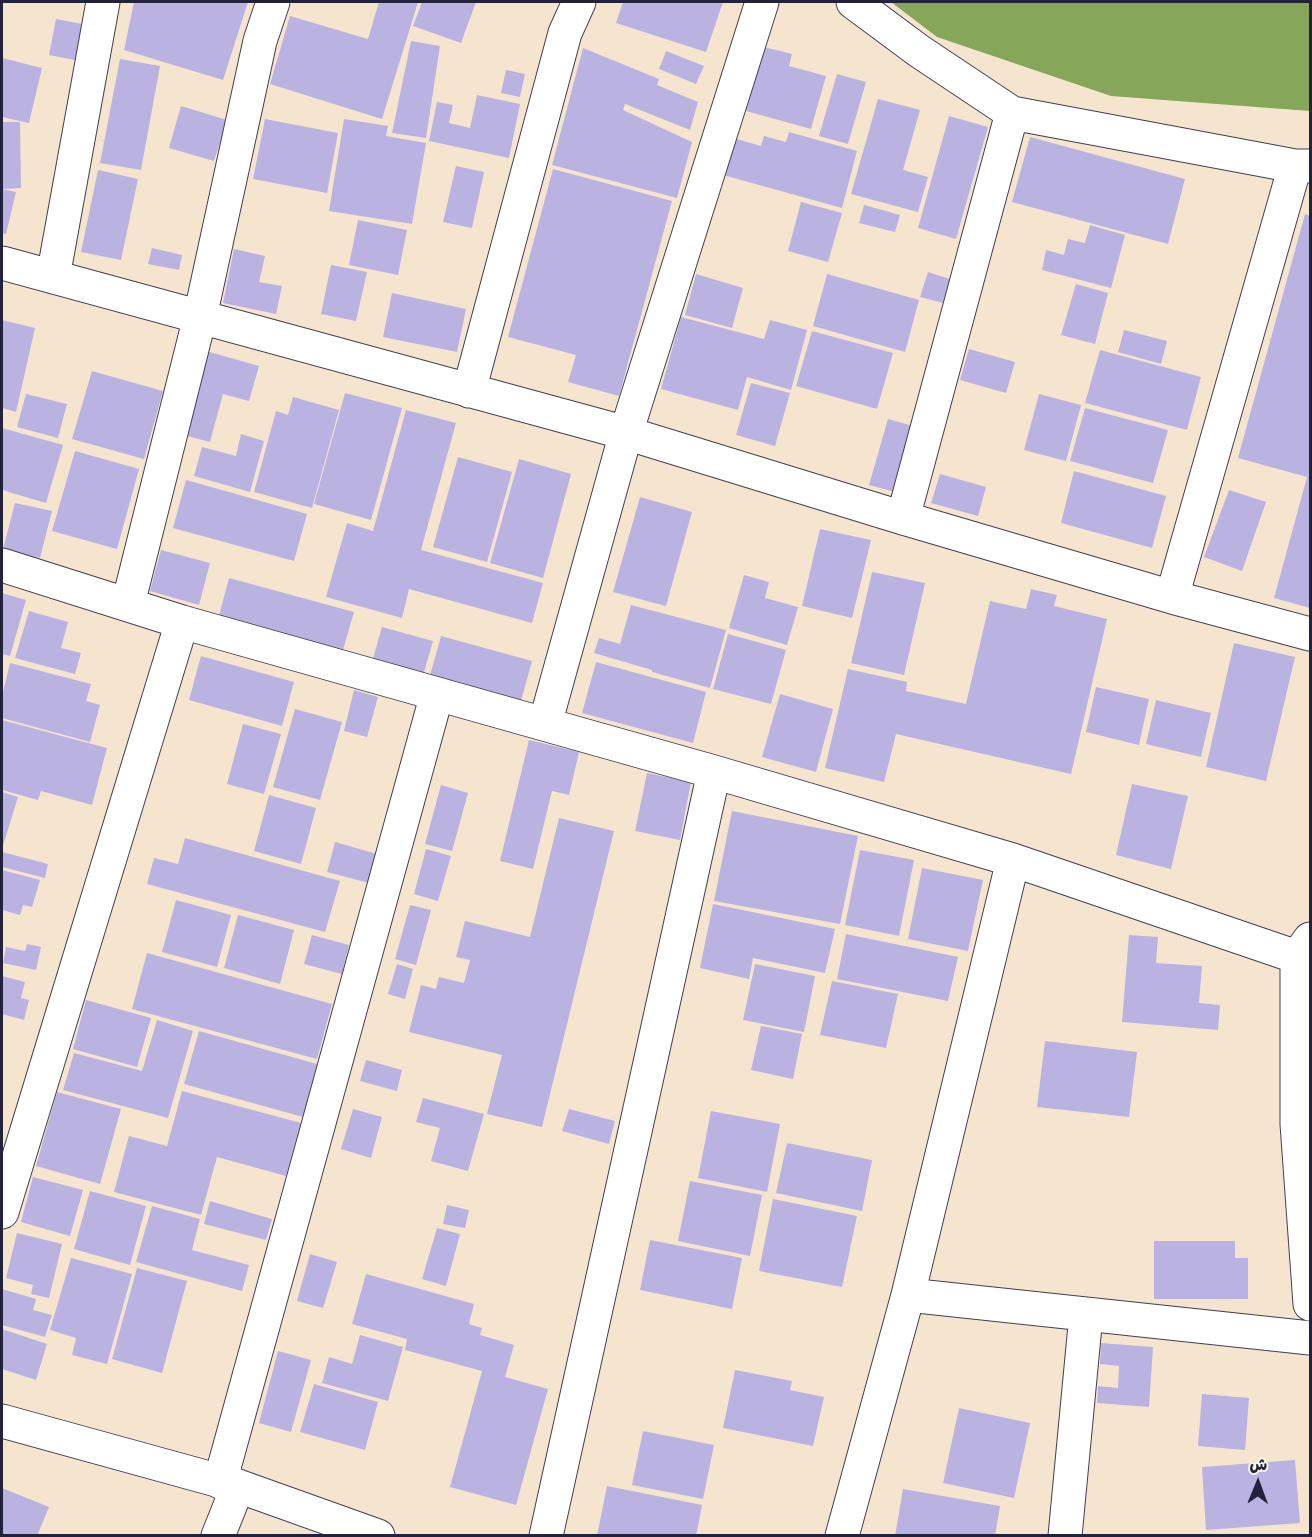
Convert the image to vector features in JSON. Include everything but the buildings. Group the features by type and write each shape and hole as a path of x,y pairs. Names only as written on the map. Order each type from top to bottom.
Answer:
{"street":[{"path":"53,277 103,2"},
{"path":"128,604 200,317 260,41 273,2"},
{"path":"469,391 565,33 579,2"},
{"path":"545,724 626,433 762,2"},
{"path":"853,2 919,51 1012,112 1303,166 1172,597"},
{"path":"903,518 1012,112"},
{"path":"2,263 626,433 1172,597 1311,634"},
{"path":"2,565 182,622 714,772 1304,948 1297,1124 1311,1304"},
{"path":"2,1212 182,622"},
{"path":"218,1536 229,1484 437,694"},
{"path":"546,1536 714,772"},
{"path":"842,1536 908,1295 1013,860"},
{"path":"908,1295 1311,1338"},
{"path":"1065,1536 1086,1315"},
{"path":"2,1421 229,1484 378,1536"}],"green space":[{"path":"891,2 1310,2 1310,111 1111,96 937,37"}]}
